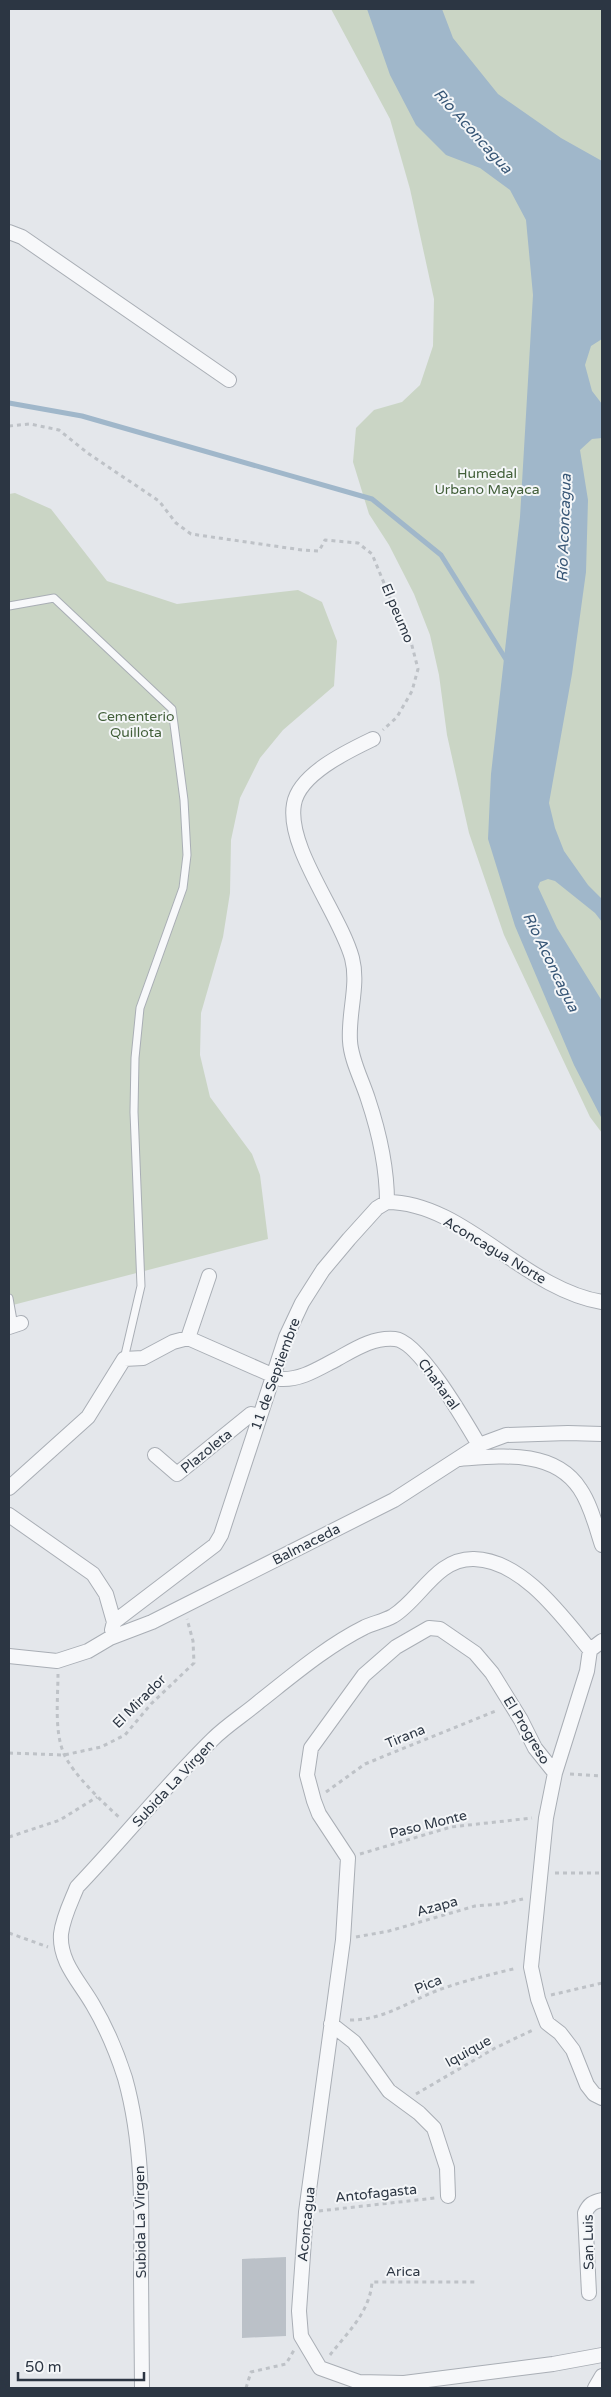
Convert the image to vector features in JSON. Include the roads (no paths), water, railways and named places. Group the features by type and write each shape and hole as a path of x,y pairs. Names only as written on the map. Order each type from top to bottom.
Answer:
{"street":[{"path":"9,232 22,237 229,380"},
{"path":"373,739 347,751 312,776 300,789 294,802 292,819 313,874 348,944 355,979 350,1042 381,1147 387,1180 387,1202"},
{"name":"Aconcagua Norte","path":"387,1202 400,1202 453,1222 539,1279 588,1300 602,1302"},
{"name":"11 de Septiembre","path":"114,1622 214,1545 222,1535 260,1416 275,1376 286,1337 302,1302 323,1270 349,1239 376,1208 387,1202"},
{"path":"188,1338 210,1276"},
{"path":"9,1488 88,1417 124,1359 143,1358 173,1342 188,1338 275,1376"},
{"name":"Chañaral","path":"275,1376 281,1379 297,1378 369,1342 397,1339 423,1360 461,1414 479,1445"},
{"name":"Plazoleta","path":"155,1455 177,1474 251,1414 260,1416"},
{"name":"Balmaceda","path":"9,1656 57,1661 88,1652 110,1638 152,1622 394,1500 479,1445 506,1435 602,1434"},
{"path":"459,1459 497,1456 528,1458 544,1461 562,1469 581,1490 602,1546"},
{"path":"9,1515 94,1574 106,1594 114,1622 110,1638"},
{"name":"Subida La Virgen","path":"142,2388 142,2183 125,2078 94,2005 69,1968 62,1950 61,1933 66,1914 77,1887 214,1738 307,1664 365,1627 393,1616 412,1601 424,1586 450,1564 473,1559 492,1562 524,1578 545,1597 590,1650"},
{"name":"El Progreso","path":"348,1858 319,1814 314,1801 308,1775 311,1748 364,1675 396,1647 415,1634 429,1628 440,1629 481,1660 492,1673 535,1748 554,1773 539,1873 533,1963 531,1967 538,1999 547,2023 560,2033 573,2050 587,2085 594,2094 602,2098"},
{"path":"554,1773 587,1671 590,1650 602,1641"},
{"name":"Aconcagua","path":"348,1858 343,1940 306,2212 300,2293 301,2336 320,2368 358,2382 404,2383 553,2364 602,2355"},
{"path":"331,2022 354,2042 389,2091 419,2113 434,2128 447,2168 448,2196"},
{"name":"San Luis","path":"589,2293 585,2213 588,2206 593,2202 602,2200"},
{"path":"595,2388 602,2376"}],"lane":[{"path":"9,606 54,598 172,709 184,800 188,855 183,888 140,1008 135,1058 134,1112 141,1286 124,1359"},
{"path":"9,1298 15,1325"}],"water":[{"name":"Río Aconcagua","path":"367,9 442,9 453,38 498,94 561,138 602,161 602,339 591,346 585,365 592,391 602,404 602,438 592,439 580,450 588,500 586,572 572,674 549,803 555,828 564,851 588,885 602,899 602,922 595,913 555,881 548,879 540,882 538,887 557,928 602,1001 602,1119 574,1065 515,926 488,839 491,774 520,517 533,295 526,220 510,190 480,168 446,155 416,125 390,75"}],"waterway":[{"path":"9,403 82,416 372,499 441,555 507,661"}],"park label":[{"name":"Humedal Urbano Mayaca","path":"487,482"},
{"name":"Cementerio Quillota","path":"136,724"}]}
